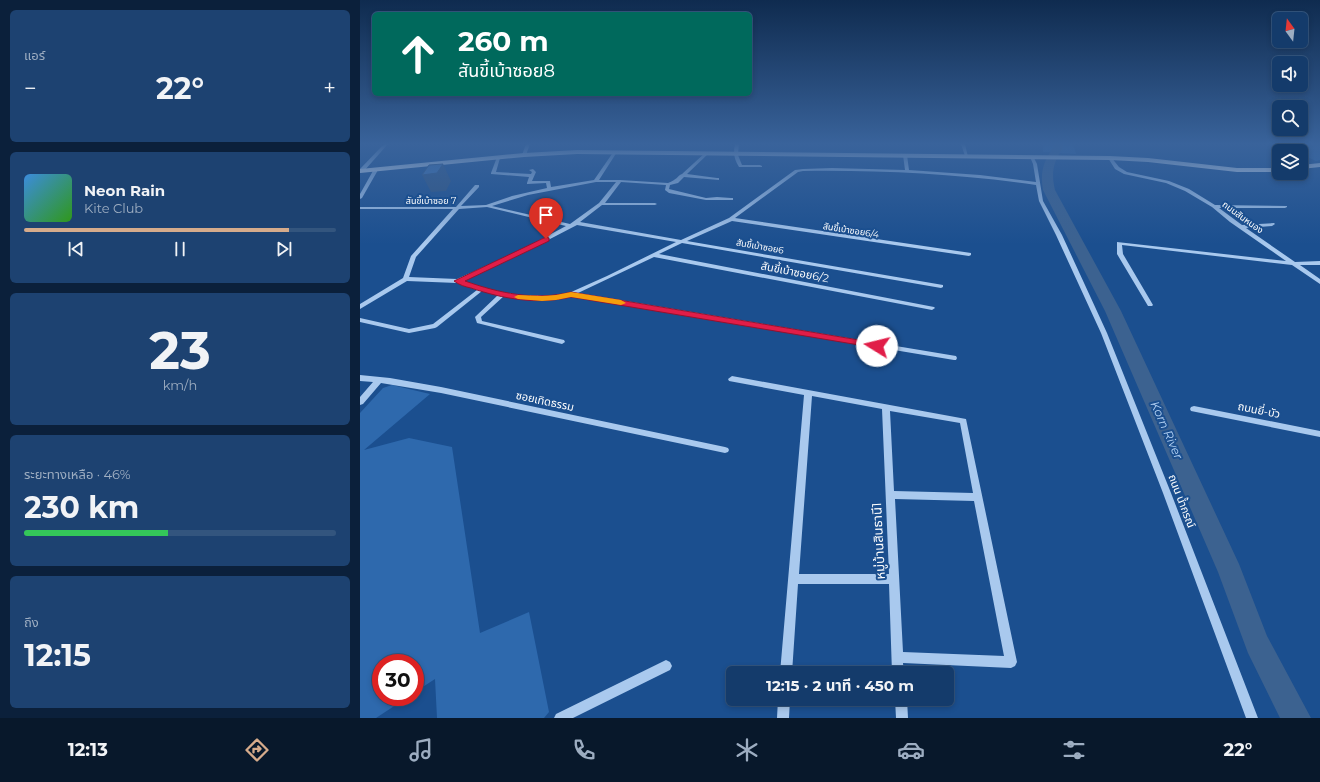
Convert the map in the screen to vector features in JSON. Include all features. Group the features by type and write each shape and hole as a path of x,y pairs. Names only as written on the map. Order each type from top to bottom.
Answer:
{"street":[{"path":"360,198 372,178"},
{"path":"532,178 529,183 548,182 550,189"},
{"path":"596,181 598,178"},
{"path":"487,206 521,195 596,181 668,184 676,182 680,178"},
{"path":"700,178 718,179"},
{"path":"360,307 406,279 458,281 481,290 502,295 542,299 556,298 571,294 680,242 731,220 789,178"},
{"path":"991,178 1038,184"},
{"name":"ถนน น้ำกรณ์","path":"1037,178 1041,201 1060,236 1104,333 1170,500 1252,718"},
{"name":"ถนนสันหนอง","path":"1147,178 1167,182 1187,190 1214,206 1320,282"},
{"path":"458,281 521,252 574,225 601,204 620,182"},
{"path":"668,184 667,190 671,192 706,199 731,199"},
{"path":"406,279 413,257 476,186"},
{"path":"601,204 655,204"},
{"name":"สันขี้เบ้าซอย 7","path":"360,208 458,208 487,206 574,225"},
{"path":"1214,206 1285,207"},
{"name":"สันขี้เบ้าซอย6/4","path":"731,220 970,254"},
{"path":"1242,227 1272,224"},
{"name":"สันขี้เบ้าซอย6","path":"574,225 941,286"},
{"path":"1150,305 1120,254 1119,243 1295,264 1320,263"},
{"name":"สันขี้เบ้าซอย6/2","path":"654,255 932,308"},
{"path":"360,320 408,331 435,326 481,290"},
{"path":"571,294 954,358"},
{"path":"502,295 478,316 478,322 562,342"},
{"name":"ซอยเทิดธรรม","path":"360,378 441,390 725,450"},
{"path":"732,379 963,421 1011,662 897,657"},
{"path":"360,402 379,380"},
{"path":"787,666 808,394"},
{"name":"หมู่บ้านสินธานี1","path":"886,408 898,666"},
{"name":"ถนนยี่-บัว","path":"1194,409 1320,434"},
{"path":"890,495 978,497"},
{"path":"793,579 894,579"},
{"path":"560,718 666,666"},
{"path":"783,718 784,706"},
{"path":"901,706 902,718"}],"shaded area":[{"path":"392,385 430,394 364,450 409,438 452,447 480,633 529,612 549,712 544,718 437,718 435,679 424,686 424,654 372,654 372,706 394,706 376,718 360,718 360,413 383,388"}],"waterway":[{"name":"Korn River","path":"1047,178 1049,190 1113,311 1230,572 1257,644 1296,718"}],"slow traffic":[{"path":"518,297 542,299 556,298 571,294 621,303"}],"route":[{"path":"546,239 458,281 489,292 510,296 542,299 556,298 571,294 877,346"}]}
